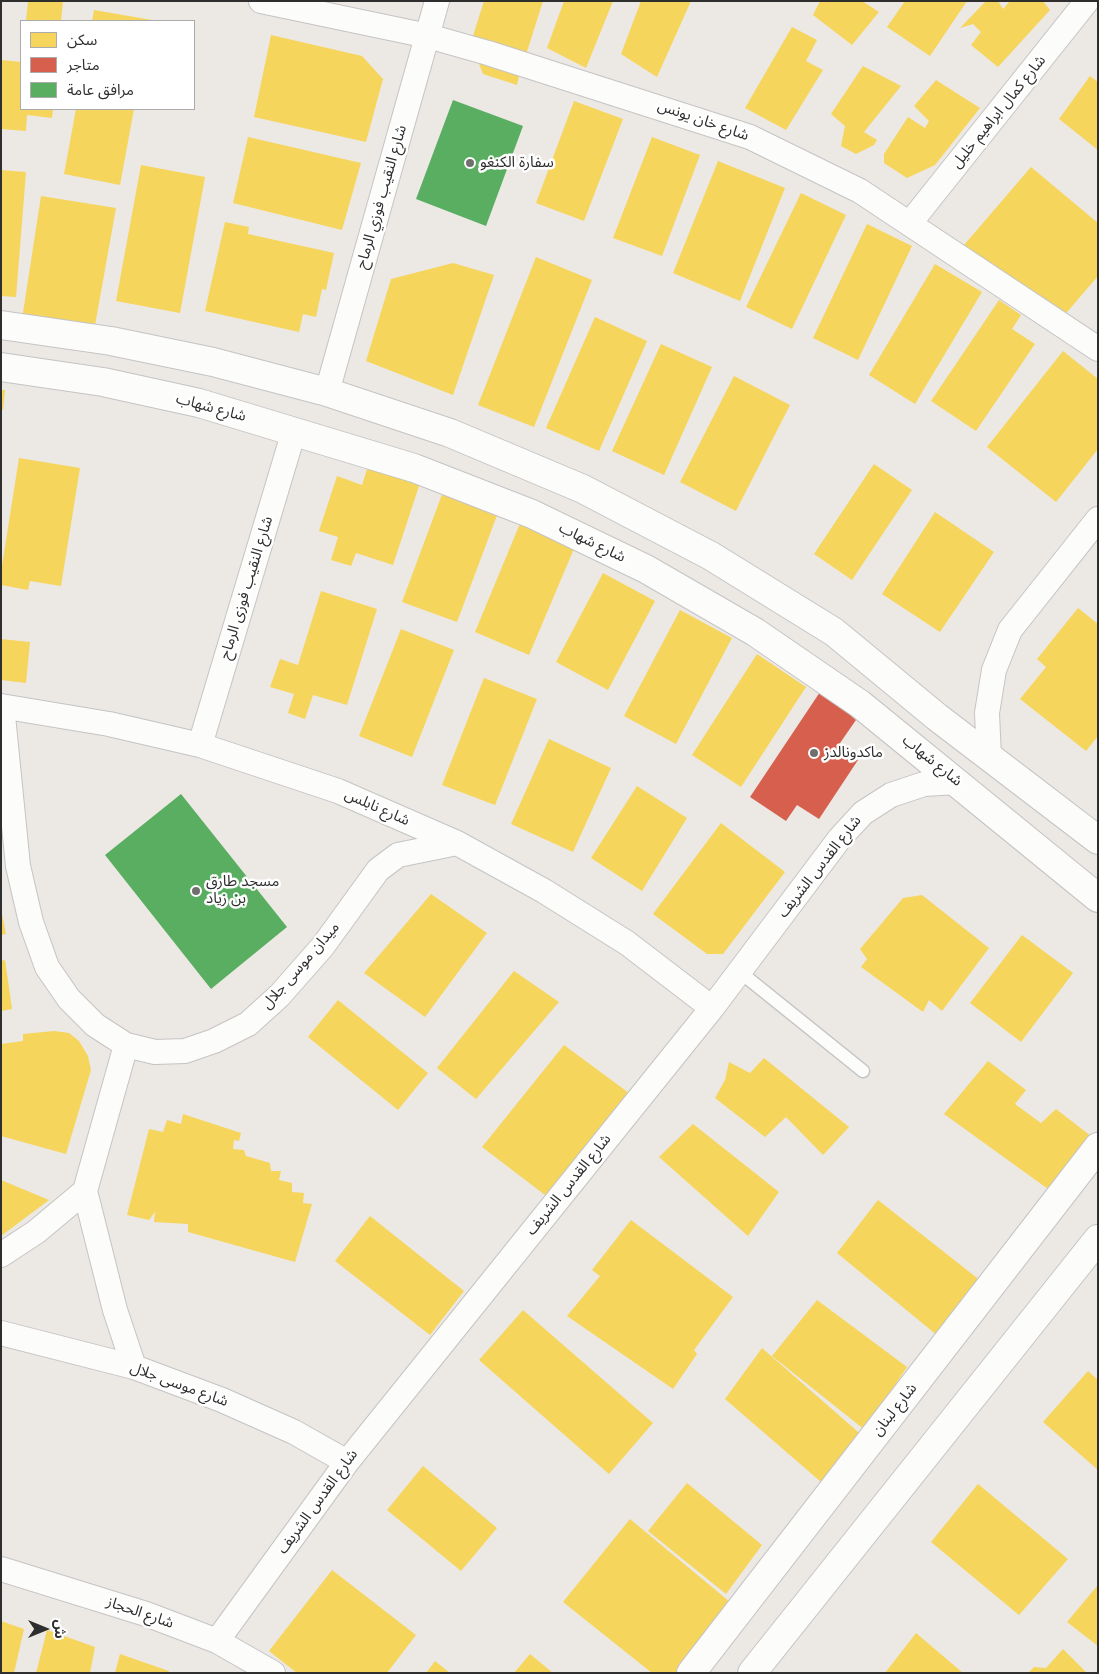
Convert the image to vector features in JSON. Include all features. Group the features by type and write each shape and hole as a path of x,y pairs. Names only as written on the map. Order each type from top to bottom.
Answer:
{"street":[{"name":"شارع خان يونس","path":"261,1 428,36 488,52 750,137 860,190 1098,349"},
{"name":"شارع النقيب فوزي الرماح","path":"327,392 437,1"},
{"name":"شارع كمال ابراهيم خليل","path":"910,223 1087,1"},
{"path":"1,325 111,341 213,362 327,392 450,433 583,489 711,556 834,632 989,757 1098,840"},
{"name":"شارع شهاب","path":"1,367 103,382 199,403 294,430 414,468 523,510 646,569 755,632 860,704 1098,898"},
{"name":"شارع النقيب فوزى الرماح","path":"200,745 294,430"},
{"path":"989,757 987,713 994,670 1010,630 1098,519"},
{"name":"شارع نابلس","path":"2,706 109,724 200,745 338,791 457,843 544,890 627,944 712,1008"},
{"name":"ميدان موسى جلال","path":"2,706 18,866 31,922 47,967 69,999 95,1025 126,1045 155,1052 185,1051 214,1042 248,1024 279,996 323,946 378,870 398,855 457,843"},
{"name":"شارع القدس الشريف","path":"217,1641 347,1462 712,1008 840,838 863,813 891,795 924,784 958,782"},
{"path":"126,1045 85,1191 115,1310 134,1367"},
{"name":"شارع لبنان","path":"691,1673 1098,1147"},
{"path":"1,1255 36,1232 85,1191"},
{"path":"752,1673 1098,1239"},
{"name":"شارع موسى جلال","path":"1,1333 134,1367 222,1400 294,1432 347,1462"},
{"name":"شارع الحجاز","path":"1,1568 146,1614 217,1641 273,1673"}],"lane":[{"path":"740,972 863,1071"}],"building: سكن":[{"path":"28,1 63,1 61,20 26,20"},
{"path":"484,1 543,1 525,58 472,39"},
{"path":"564,1 613,1 586,68 547,48"},
{"path":"641,1 691,1 657,77 621,54"},
{"path":"820,1 862,1 879,12 852,45 813,15"},
{"path":"905,1 967,1 930,56 887,27"},
{"path":"986,1 998,1 1003,9 1010,1 1043,1 1050,10 998,67 971,45 981,32 973,24 960,28"},
{"path":"94,10 152,20 92,20"},
{"path":"792,27 817,40 806,61 823,70 786,130 745,108"},
{"path":"271,35 362,56 383,79 366,142 254,117"},
{"path":"476,56 521,67 517,85 483,74"},
{"path":"1,60 20,62 20,110 53,110 52,118 27,115 26,131 1,129"},
{"path":"863,66 901,86 864,132 877,140 874,145 856,154 841,146 845,126 831,114"},
{"path":"1090,76 1098,82 1098,150 1059,119"},
{"path":"936,80 980,108 935,165 907,178 884,163 884,154 908,117 925,128 929,121 914,106"},
{"path":"574,101 623,119 584,221 536,203"},
{"path":"76,110 134,110 120,185 64,174"},
{"path":"248,137 361,163 342,230 233,203"},
{"path":"652,137 700,155 662,256 613,238"},
{"path":"718,161 785,188 740,301 673,273"},
{"path":"141,165 205,177 180,313 116,301"},
{"path":"1031,167 1098,223 1098,276 1062,318 964,245"},
{"path":"1,170 26,172 16,297 1,296"},
{"path":"801,193 846,215 792,329 746,307"},
{"path":"41,196 116,208 94,331 22,319"},
{"path":"225,222 249,227 248,234 334,253 326,290 322,289 316,317 303,314 299,332 205,311"},
{"path":"867,224 912,246 858,360 813,338"},
{"path":"536,257 592,280 534,427 478,405"},
{"path":"453,263 494,275 453,395 366,361 391,279"},
{"path":"935,264 982,292 915,404 869,375"},
{"path":"999,300 1021,315 1012,329 1035,344 976,431 931,401"},
{"path":"595,317 647,341 599,451 546,428"},
{"path":"661,344 712,367 664,475 612,451"},
{"path":"1063,351 1098,379 1098,449 1056,502 987,447"},
{"path":"734,376 790,405 736,511 680,482"},
{"path":"1,390 5,390 3,410 1,410"},
{"path":"19,458 80,468 61,586 30,581 28,590 1,585 1,572"},
{"path":"874,464 912,490 852,580 814,554"},
{"path":"368,466 420,483 393,565 356,553 351,566 331,560 338,537 319,531 337,476 362,485"},
{"path":"444,489 499,510 457,622 402,602"},
{"path":"935,512 994,552 940,632 882,594"},
{"path":"521,521 576,544 529,655 475,632"},
{"path":"603,573 655,601 608,690 556,662"},
{"path":"321,591 377,609 347,705 313,695 305,719 288,713 294,694 270,687 280,659 298,665"},
{"path":"1078,608 1098,624 1098,736 1086,751 1020,699 1046,667 1037,659"},
{"path":"680,610 732,638 676,744 624,716"},
{"path":"401,629 454,650 412,757 359,736"},
{"path":"1,639 30,642 26,683 1,680"},
{"path":"757,654 806,687 741,787 692,755"},
{"path":"484,678 537,699 495,805 442,785"},
{"path":"549,739 611,768 573,852 511,824"},
{"path":"637,786 687,818 642,891 591,858"},
{"path":"721,823 785,872 723,954 707,954 653,914"},
{"path":"431,894 487,933 425,1017 364,973"},
{"path":"922,895 989,948 942,1011 929,1000 923,1012 861,967 867,959 860,949 903,898"},
{"path":"1,909 6,934 1,935"},
{"path":"1022,935 1073,973 1021,1042 970,1003"},
{"path":"5,960 12,1009 1,1011 1,961"},
{"path":"514,971 559,1002 476,1099 437,1068"},
{"path":"338,1000 428,1073 398,1110 308,1037"},
{"path":"54,1031 69,1033 79,1041 88,1056 91,1070 66,1154 1,1136 1,1044 23,1041 23,1034"},
{"path":"564,1045 633,1096 545,1195 482,1147"},
{"path":"764,1058 849,1127 823,1155 786,1117 765,1137 715,1098 725,1080 729,1062 750,1073"},
{"path":"988,1061 1026,1090 1015,1104 1041,1123 1056,1109 1096,1140 1055,1194 944,1114"},
{"path":"183,1114 241,1133 239,1141 234,1140 233,1149 244,1150 246,1156 270,1163 271,1171 281,1171 279,1180 292,1183 292,1192 304,1193 303,1203 312,1204 295,1262 188,1232 188,1224 154,1222 155,1212 149,1220 127,1215 149,1129 163,1132 167,1120 181,1124"},
{"path":"693,1124 779,1192 748,1236 659,1157"},
{"path":"1,1180 49,1200 1,1236"},
{"path":"878,1200 986,1285 944,1341 837,1253"},
{"path":"370,1216 464,1291 430,1335 335,1261"},
{"path":"631,1220 733,1297 694,1350 697,1354 673,1389 567,1316 600,1276 592,1270"},
{"path":"817,1300 907,1367 865,1430 772,1356"},
{"path":"523,1310 653,1423 609,1474 479,1360"},
{"path":"762,1348 865,1438 828,1488 725,1399"},
{"path":"1088,1371 1098,1380 1098,1470 1043,1422"},
{"path":"423,1466 497,1528 461,1571 387,1510"},
{"path":"687,1483 762,1545 726,1594 648,1531"},
{"path":"978,1484 1068,1559 1019,1615 931,1542"},
{"path":"630,1519 730,1602 675,1673 652,1673 563,1602"},
{"path":"332,1570 416,1635 387,1673 297,1673 269,1651"},
{"path":"1098,1585 1098,1646 1067,1622"},
{"path":"1,1621 24,1629 14,1673 1,1673"},
{"path":"47,1630 95,1647 90,1673 36,1673"},
{"path":"916,1633 963,1673 885,1673"},
{"path":"1063,1649 1087,1673 1028,1673 1034,1667 1046,1668"},
{"path":"120,1654 169,1671 168,1673 115,1673"},
{"path":"530,1654 553,1673 514,1673"},
{"path":"435,1661 450,1673 426,1673"}],"building: متاجر":[{"name":"ماكدونالدز","path":"820,692 858,717 838,746 858,760 819,819 797,805 786,821 750,797"}],"building: مرافق عامة":[{"name":"سفارة الكنغو","path":"453,100 523,126 486,226 416,199"},
{"name":"مسجد طارق بن زياد","path":"181,794 287,927 211,989 105,855"}],"place":[{"name":"سفارة الكنغو","path":"470,163"},
{"name":"ماكدونالدز","path":"814,753"},
{"name":"مسجد طارق بن زياد","path":"196,891"}]}
